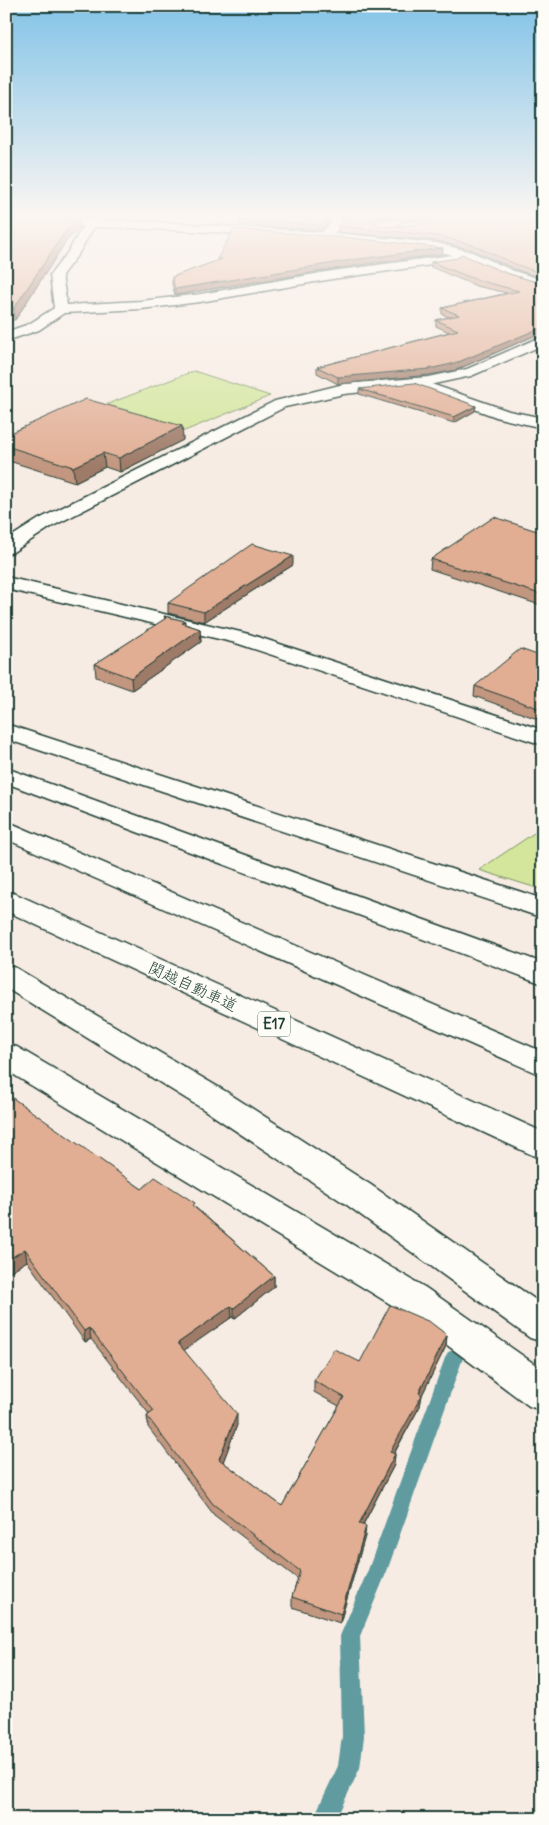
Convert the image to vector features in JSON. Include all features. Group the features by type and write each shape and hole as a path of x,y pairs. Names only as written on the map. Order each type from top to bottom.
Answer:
{"main road":[{"path":"60,299 61,309"},
{"path":"6,338 34,327 61,309 141,305 190,299"},
{"path":"6,548 45,523 280,404 344,389 414,382 471,372 543,340"},
{"path":"414,382 504,415 543,423"},
{"path":"7,584 242,638 543,738"},
{"path":"6,731 543,908"},
{"path":"6,775 305,884 543,974"},
{"path":"6,829 543,1064"},
{"name":"関越自動車道","path":"6,900 543,1147"},
{"path":"6,975 214,1100 334,1179 543,1326"},
{"path":"6,1055 413,1300 543,1393"}],"green space":[{"path":"194,371 270,396 182,432 105,405"},
{"path":"543,827 543,890 479,870"}],"building":[{"path":"6,299 20,299 14,308 6,308"},
{"path":"482,299 543,299 543,327 456,363 429,369 338,377 317,367 458,330 436,320 459,315 442,308"},
{"path":"414,383 476,406 454,417 359,389"},
{"path":"86,399 182,426 119,458 103,453 73,467 6,446 6,435"},
{"path":"494,517 543,533 543,595 431,559"},
{"path":"252,544 293,556 204,612 168,603"},
{"path":"164,616 185,621 182,623 200,629 131,678 95,664 166,618"},
{"path":"520,649 543,657 543,710 475,686"},
{"path":"7,1094 142,1189 155,1177 195,1203 193,1206 274,1276 234,1308 231,1306 178,1343 237,1414 219,1459 282,1506 344,1397 314,1381 334,1349 360,1362 390,1305 430,1322 447,1335 419,1393 422,1395 390,1452 395,1454 359,1524 366,1526 341,1614 292,1597 300,1571 213,1504 147,1416 154,1411 89,1328 84,1331 25,1249 6,1261"}],"waterway":[{"path":"324,1819 349,1768 353,1736 350,1636 377,1571 454,1358"}]}
